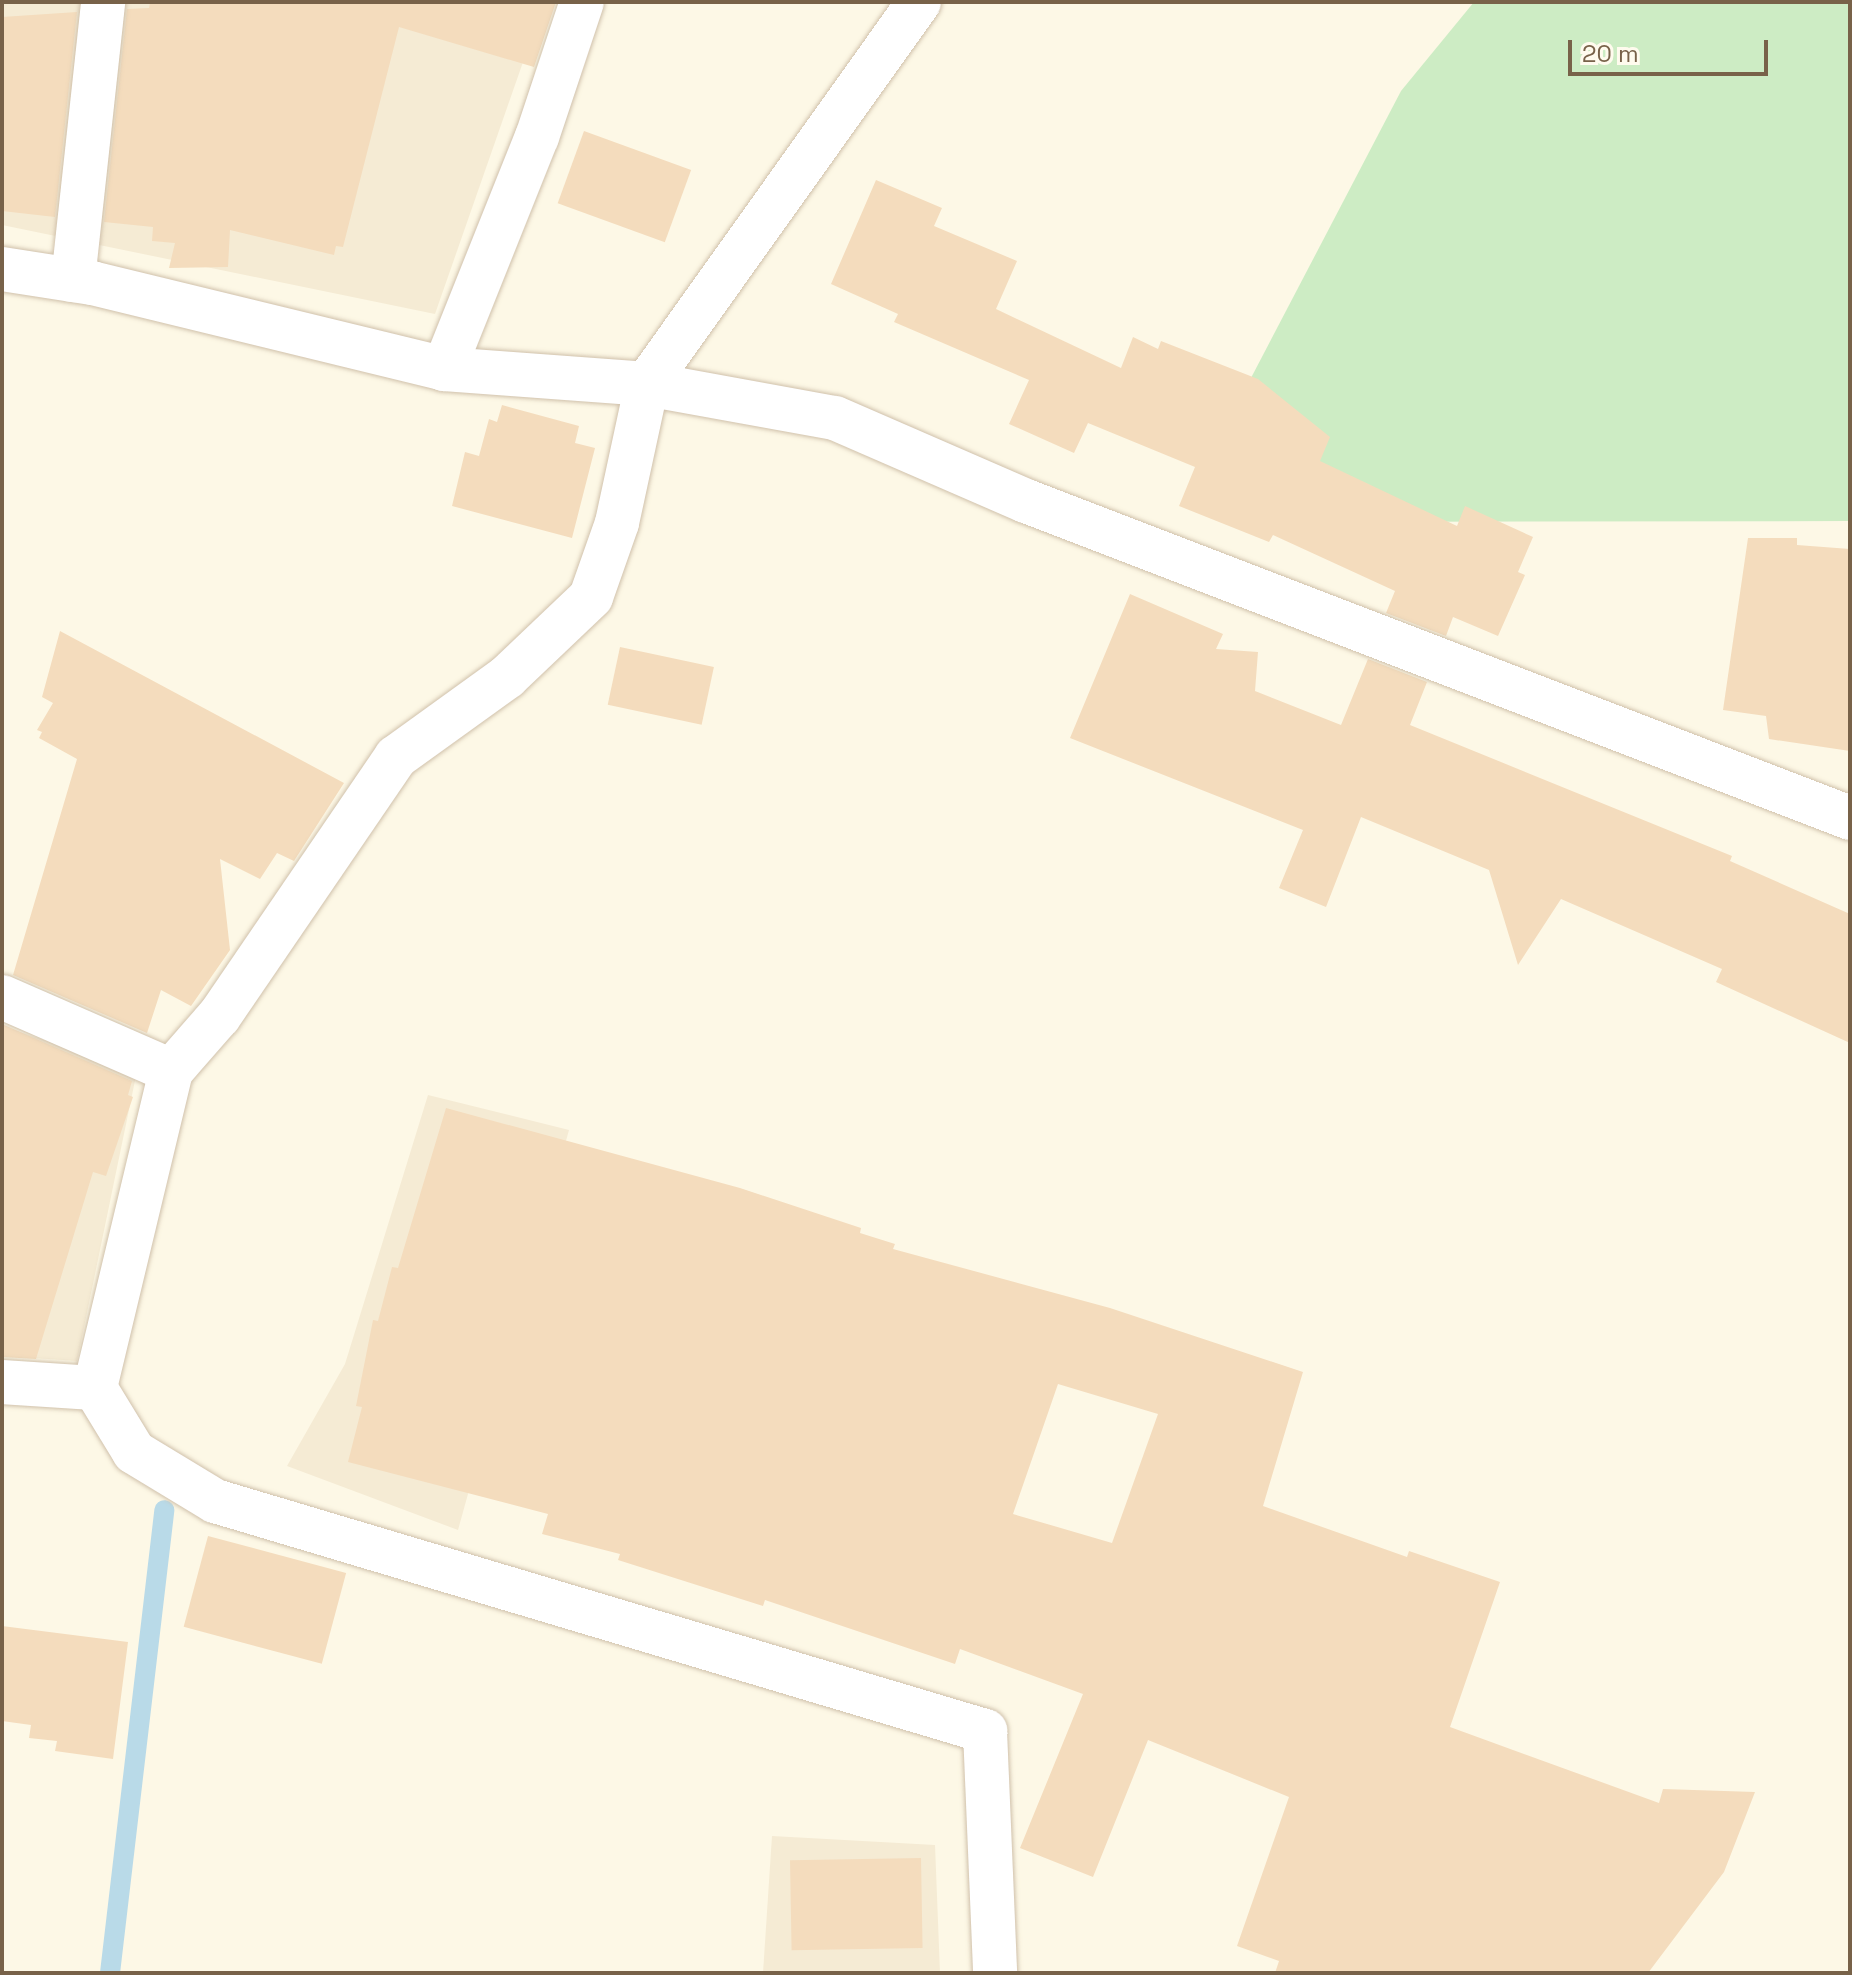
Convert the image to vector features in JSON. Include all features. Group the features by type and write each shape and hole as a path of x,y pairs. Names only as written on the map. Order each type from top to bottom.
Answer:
{"street":[{"path":"73,280 103,2"},
{"path":"444,369 537,137 582,2"},
{"path":"919,2 647,384 617,523 591,597 507,677 396,757 219,1016 171,1071 95,1388 134,1452 215,1501 985,1731 995,1973"},
{"path":"2,269 73,280 444,369 647,384 835,418 1026,501 1850,818"},
{"path":"2,997 171,1071"},
{"path":"2,1382 95,1388"}],"shaded area":[{"path":"2,2 544,2 435,314 2,225"},
{"path":"2,1026 137,1071 77,1361 2,1356"},
{"path":"428,1095 569,1130 458,1530 287,1466 345,1364"},
{"path":"772,1836 935,1845 940,1973 763,1973"}],"green space":[{"path":"1474,2 1850,2 1850,521 1301,522 1229,420 1401,91"}],"building":[{"path":"150,2 556,2 534,67 399,27 343,247 336,246 334,255 230,230 228,267 169,268 175,243 152,241 153,227 104,222 127,9 149,8"},
{"path":"77,12 55,217 2,211 2,17"},
{"path":"584,131 691,170 665,242 558,203"},
{"path":"876,180 942,208 934,226 1017,261 996,309 1121,368 1133,337 1158,349 1161,341 1258,379 1330,437 1320,461 1457,526 1465,506 1533,537 1518,572 1525,575 1498,636 1453,617 1446,636 1386,613 1395,591 1273,535 1269,542 1179,506 1195,467 1088,423 1074,453 1009,424 1029,380 894,322 898,314 831,284"},
{"path":"502,405 579,426 575,443 595,448 572,538 452,506 465,452 479,456 489,419 497,422"},
{"path":"1748,538 1797,538 1797,545 1850,549 1850,751 1769,739 1766,716 1723,710"},
{"path":"1130,594 1223,634 1216,649 1258,652 1255,691 1341,725 1368,659 1427,682 1410,725 1732,856 1730,861 1850,914 1850,1043 1716,982 1722,969 1561,899 1518,965 1489,870 1361,817 1326,907 1279,888 1303,830 1070,738"},
{"path":"60,631 344,783 294,861 277,853 260,879 220,859 230,950 191,1006 161,990 147,1033 13,975 77,759 39,738 42,732 37,730 53,703 42,697"},
{"path":"620,647 714,667 702,725 608,705"},
{"path":"2,1024 132,1081 128,1095 133,1097 106,1176 93,1172 36,1359 2,1357"},
{"path":"446,1108 740,1188 861,1228 860,1233 895,1244 893,1249 1110,1308 1303,1372 1263,1506 1407,1557 1409,1551 1500,1582 1450,1727 1659,1803 1663,1789 1755,1792 1724,1872 1648,1973 1275,1973 1279,1961 1237,1946 1289,1797 1148,1740 1093,1877 1020,1848 1083,1694 960,1649 955,1664 765,1600 763,1606 618,1560 620,1554 542,1534 548,1514 348,1462 362,1407 356,1406 373,1320 378,1321 392,1267 398,1268","holes":["1058,1384 1158,1414 1112,1543 1013,1514"]},
{"path":"208,1536 346,1573 322,1664 184,1627"},
{"path":"2,1626 128,1642 113,1759 55,1751 57,1741 29,1738 31,1725 2,1721"},
{"path":"921,1858 923,1948 792,1950 790,1860"}],"waterway":[{"path":"110,1973 164,1510"}]}
